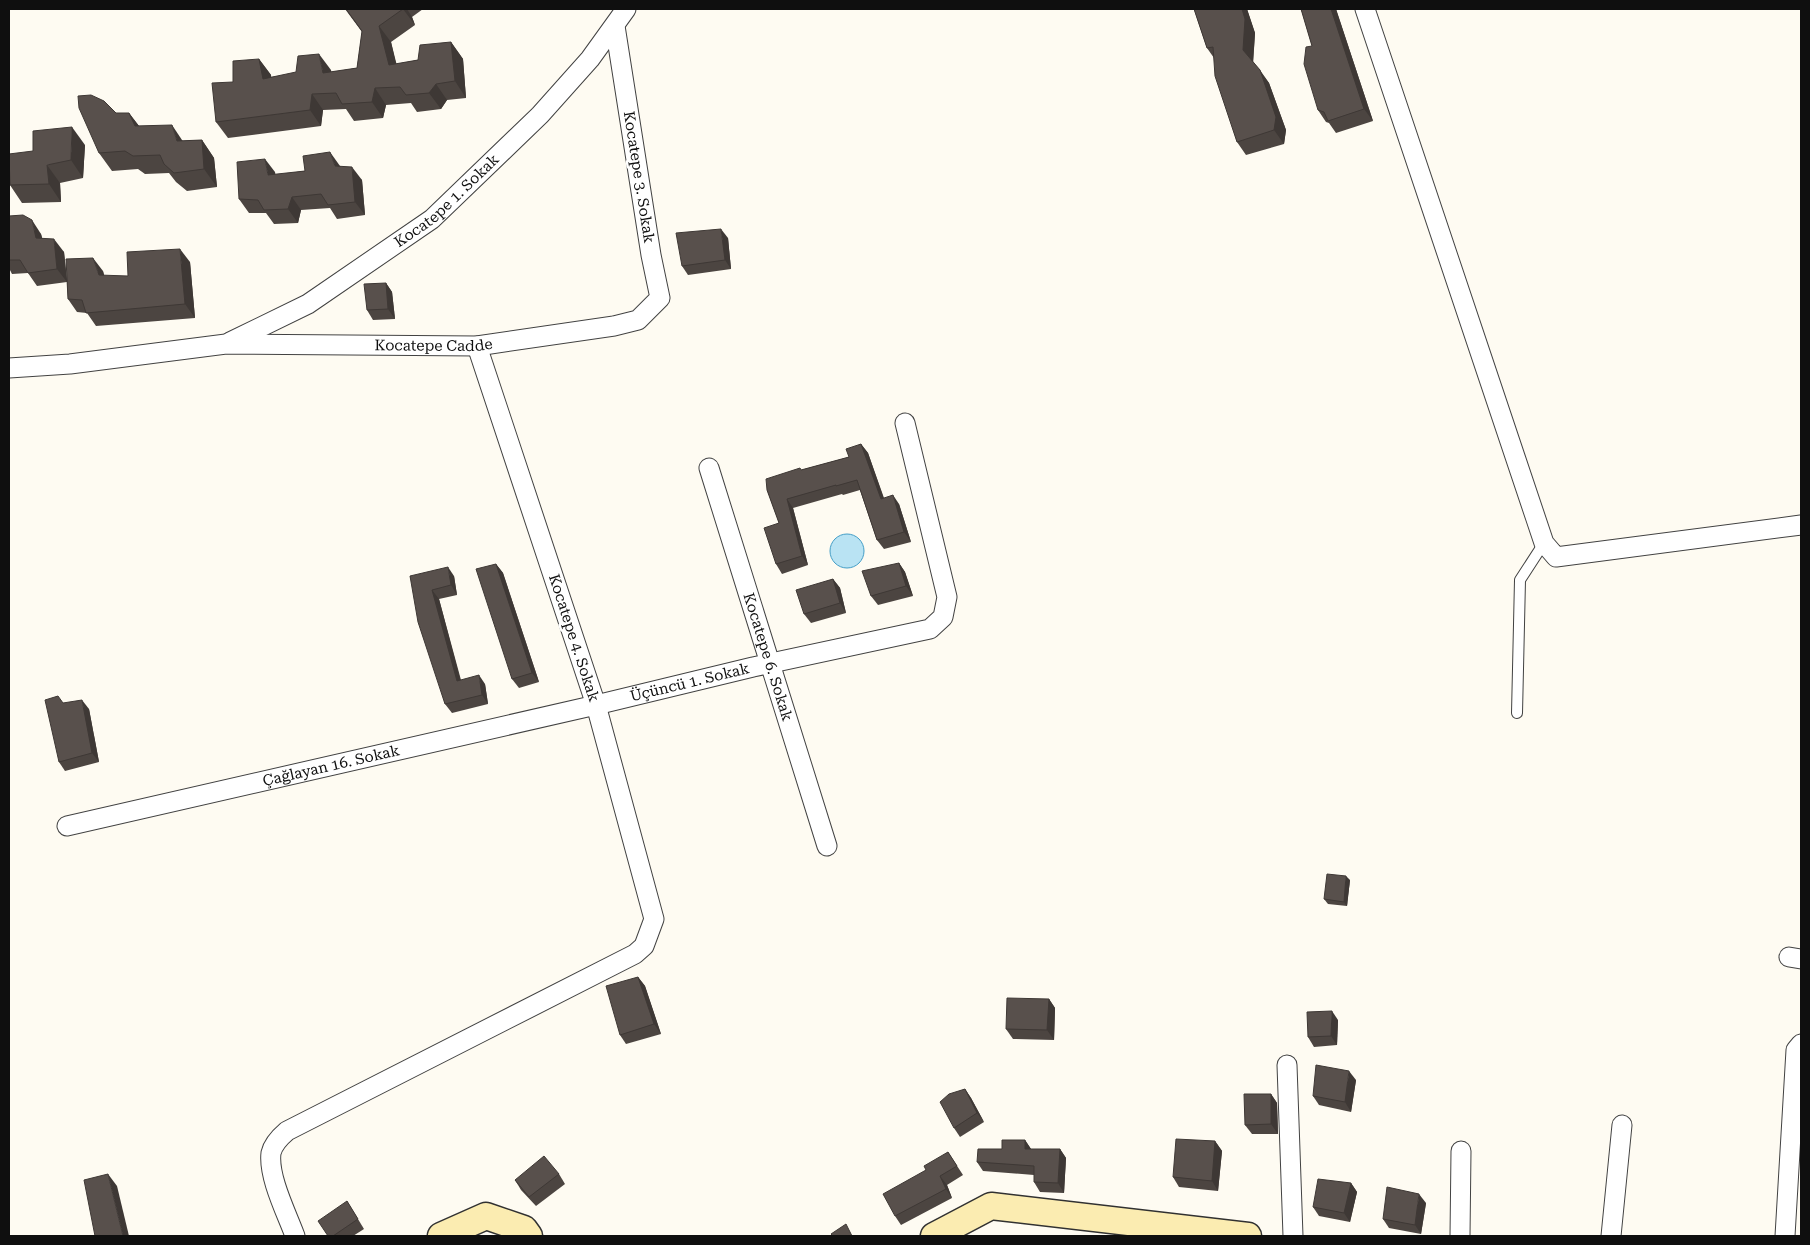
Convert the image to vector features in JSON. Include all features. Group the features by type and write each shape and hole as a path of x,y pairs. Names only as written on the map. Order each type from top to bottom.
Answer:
{"street":[{"name":"Kocatepe 1. Sokak","path":"226,344 308,304 432,219 540,115 590,59 626,9"},
{"path":"1364,9 1544,543 1556,557 1801,525"},
{"name":"Kocatepe 3. Sokak","path":"615,26 660,298 638,320"},
{"name":"Kocatepe Cadde","path":"226,344 477,346 614,326 638,320"},
{"path":"9,368 70,364 226,344"},
{"name":"Kocatepe 4. Sokak","path":"295,1236 271,1165 271,1152 276,1141 287,1131 634,954 644,946 654,920 596,705 477,346"},
{"name":"Üçüncü 1. Sokak","path":"596,705 770,663 930,628 943,617 947,597 905,422"},
{"name":"Kocatepe 6. Sokak","path":"709,468 827,846"},
{"name":"Çağlayan 16. Sokak","path":"67,826 596,705"},
{"path":"1785,1236 1796,1150 1796,1050 1801,1044"},
{"path":"1287,1065 1293,1236"},
{"path":"1611,1236 1622,1125"},
{"path":"1460,1236 1461,1151"},
{"path":"934,1236 991,1206 1108,1228 1248,1236"},
{"path":"441,1236 486,1216 524,1229 529,1236"}],"lane":[{"path":"1517,713 1520,580 1544,543"}],"water":[{"path":"847,534 854,535 859,539 863,544 863,558 859,563 854,567 847,568 840,567 835,563 831,558 830,551 831,544 835,539 840,535"}],"building":[{"path":"346,9 403,9 379,26 389,65 418,60 420,45 451,42 455,81 436,84 429,93 406,95 400,87 375,88 372,102 342,104 336,93 312,94 310,110 216,122 212,83 233,82 233,61 259,59 263,79 296,72 298,56 319,54 323,73 357,68 362,31"},
{"path":"1194,9 1242,9 1245,19 1243,50 1260,70 1276,117 1274,130 1237,142 1215,76 1213,47 1207,48"},
{"path":"1301,9 1331,9 1364,109 1328,121 1324,112 1318,110 1304,64 1306,47 1312,46"},
{"path":"91,95 104,101 116,113 129,113 135,126 172,125 177,141 202,140 204,169 174,173 164,164 160,155 133,156 125,151 99,153 79,108 78,96"},
{"path":"72,127 71,160 47,165 49,184 10,185 9,154 33,151 33,131"},
{"path":"330,152 335,166 352,167 355,202 328,205 321,194 292,197 288,209 264,210 258,200 239,199 237,162 265,159 268,175 305,171 303,156"},
{"path":"23,215 32,220 36,238 54,239 57,269 28,273 20,260 9,260 9,216"},
{"path":"721,229 725,260 682,266 676,233"},
{"path":"180,249 185,304 86,313 82,300 68,299 66,259 93,258 99,275 128,276 127,252"},
{"path":"386,283 388,309 367,310 364,284"},
{"path":"861,444 881,499 893,495 904,532 877,540 857,480 836,485 787,499 802,556 776,564 764,528 779,523 767,490 766,479 800,468 801,470 849,457 846,449"},
{"path":"899,563 906,586 871,596 862,571"},
{"path":"496,564 532,673 512,679 476,569"},
{"path":"448,567 451,585 432,590 457,681 479,675 482,695 445,704 418,622 410,576"},
{"path":"833,579 840,603 804,614 796,590"},
{"path":"58,696 63,703 82,700 92,753 59,762 45,700"},
{"path":"1327,874 1346,876 1344,902 1324,899"},
{"path":"638,977 654,1024 620,1035 606,986"},
{"path":"1007,998 1049,999 1047,1030 1006,1029"},
{"path":"1332,1011 1331,1036 1308,1037 1307,1012"},
{"path":"1316,1065 1349,1071 1345,1102 1313,1096"},
{"path":"965,1089 977,1113 954,1128 940,1102 949,1094"},
{"path":"1244,1094 1271,1094 1271,1124 1245,1125"},
{"path":"1176,1139 1215,1141 1212,1181 1173,1177"},
{"path":"1002,1140 1025,1140 1025,1149 1060,1149 1058,1183 1034,1182 1034,1166 977,1162 978,1149 1002,1149"},
{"path":"948,1152 957,1166 940,1176 946,1189 895,1216 883,1194 926,1170 924,1166"},
{"path":"544,1156 559,1174 529,1197 515,1180"},
{"path":"108,1174 123,1236 95,1236 84,1180"},
{"path":"1318,1179 1351,1183 1344,1213 1313,1207"},
{"path":"1387,1187 1419,1194 1415,1225 1383,1219"},
{"path":"347,1201 358,1219 333,1236 328,1236 318,1221"},
{"path":"846,1224 852,1236 833,1236 831,1234"}]}
